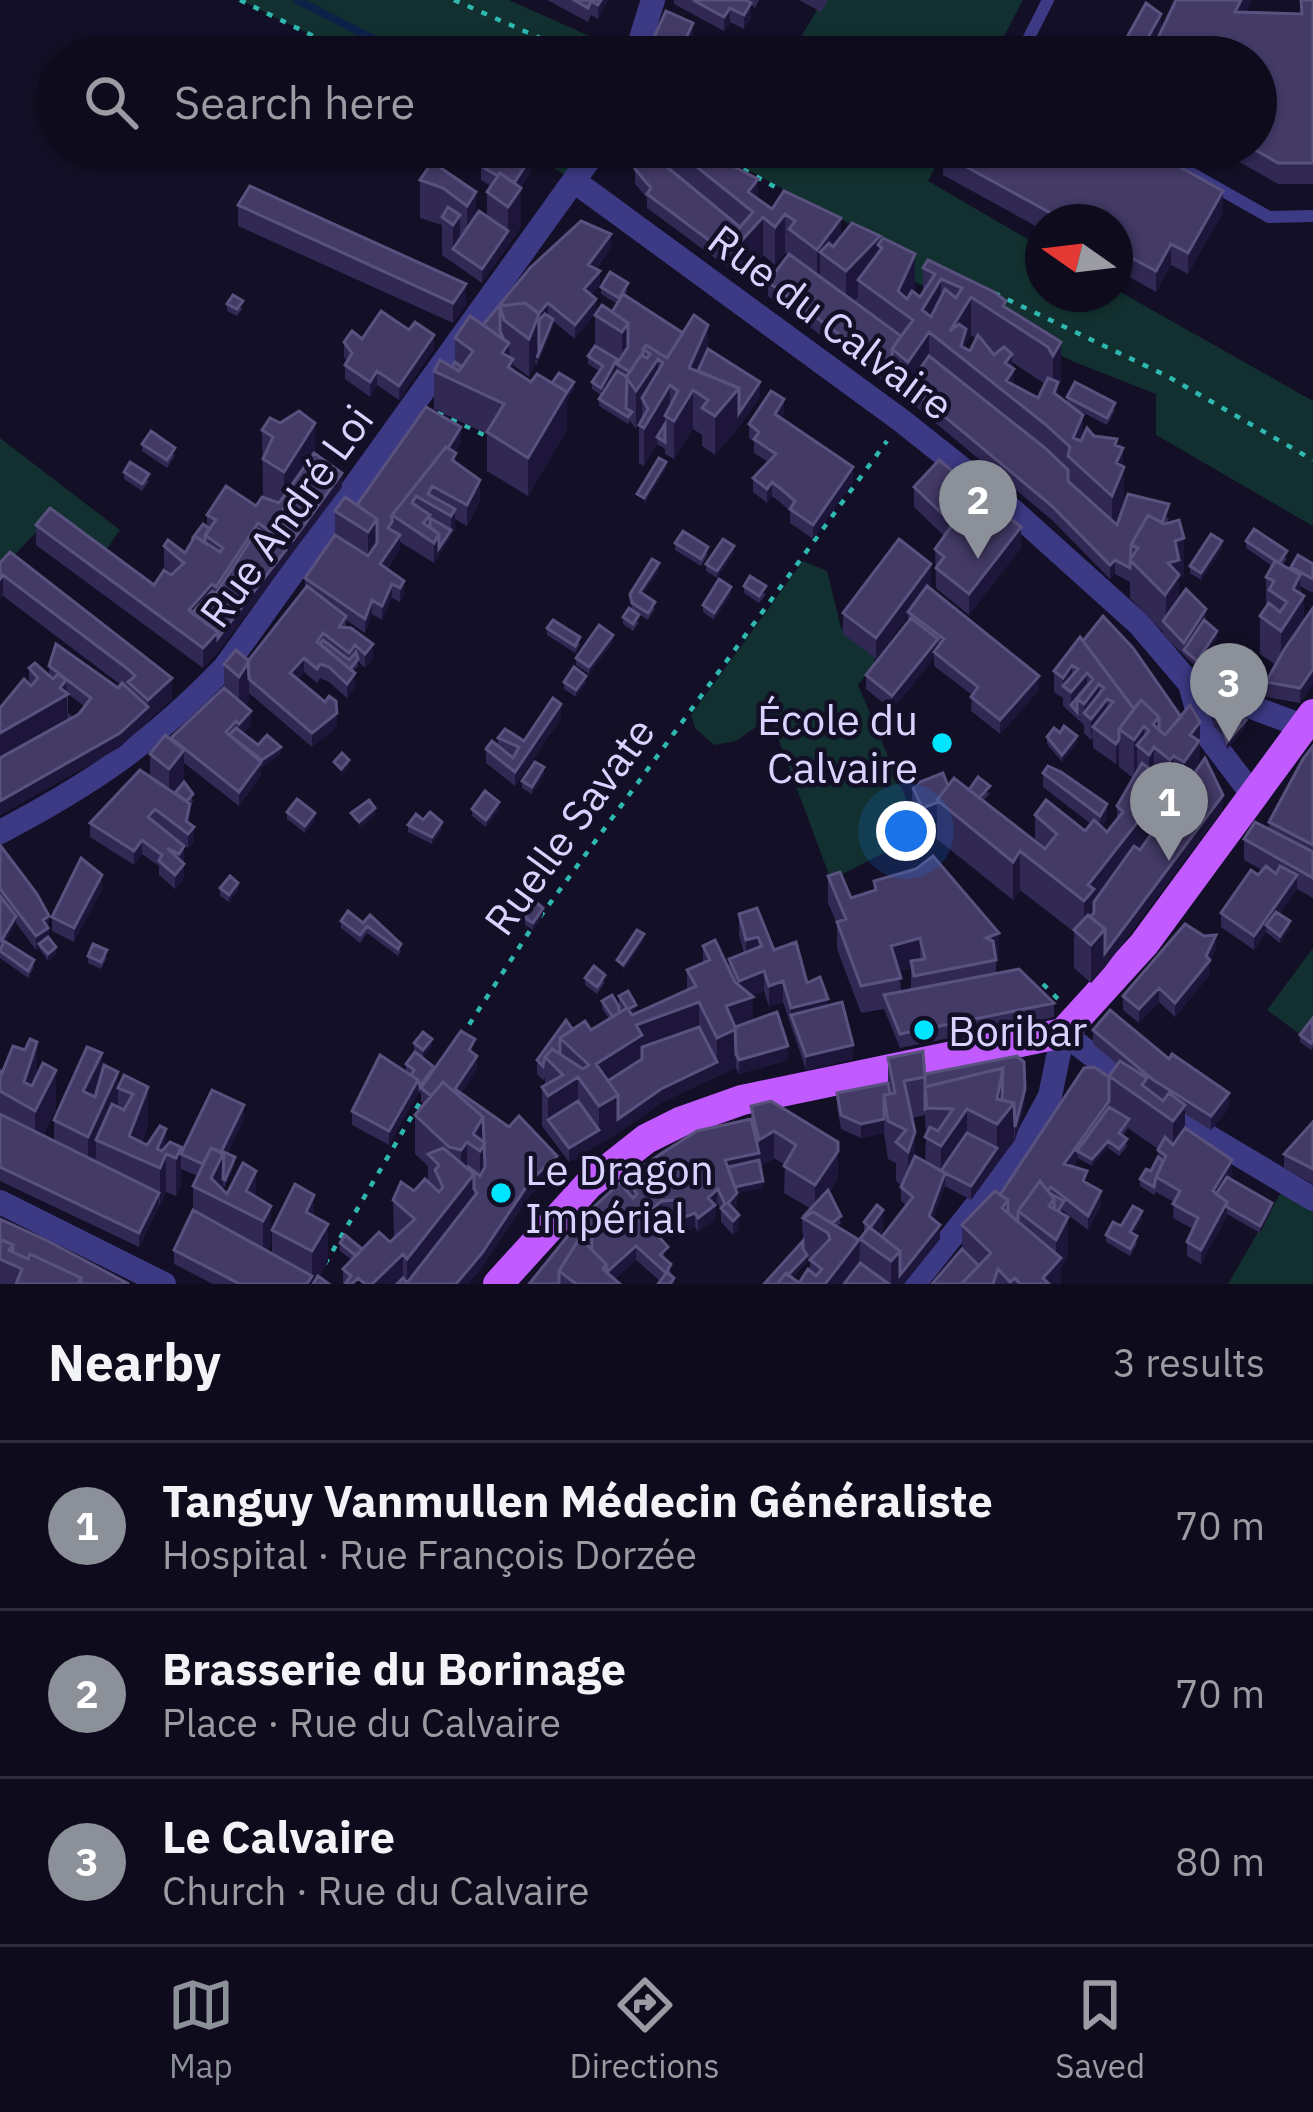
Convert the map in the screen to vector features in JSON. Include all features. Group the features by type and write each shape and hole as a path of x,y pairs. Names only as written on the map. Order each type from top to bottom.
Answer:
{"main road":[{"path":"498,1284 590,1184 646,1139 680,1122 742,1100 1063,1033 1144,944 1309,721"}],"street":[{"path":"641,36 652,0"},
{"name":"Rue André Loi","path":"0,832 90,785 186,708 226,668 583,168"},
{"name":"Rue du Calvaire","path":"574,181 902,421 1000,499 1139,624 1190,684 1202,728 1256,798"},
{"name":"Rue du Calvaire","path":"1190,684 1309,721"},
{"path":"914,1284 1022,1148 1050,1096 1063,1033 1167,1112 1313,1199"},
{"path":"0,1202 164,1284"}],"lane":[{"path":"1030,36 1048,0"},
{"path":"1182,168 1269,217 1313,216"}],"path":[{"path":"240,0 313,36"},
{"path":"454,0 535,36"},
{"path":"554,168 574,181"},
{"path":"742,168 803,202"},
{"path":"980,286 1167,376 1313,460"},
{"path":"418,399 492,440"},
{"name":"Ruelle Savate","path":"456,1045 528,934 902,421"},
{"path":"325,1264 431,1084"}],"green space":[{"path":"240,0 509,0 589,36 313,36"},
{"path":"823,0 1023,0 1004,36 802,36"},
{"path":"554,168 583,168 574,181"},
{"path":"744,168 934,168 928,181 1025,238 1025,312 1133,312 1133,299 1313,401 1313,526 1156,435 1156,394 1072,361 882,265 852,225"},
{"path":"0,438 120,530 98,561 45,523 0,570"},
{"path":"803,561 827,571 841,628 875,653 874,664 858,685 907,801 938,825 831,880 770,717 736,741 714,745 695,728 691,715"},
{"path":"1313,948 1313,1044 1267,1010"},
{"path":"1286,1184 1313,1199 1313,1284 1228,1284"}],"building":[{"path":"574,0 601,0 598,5 591,1 588,8"},
{"path":"693,0 751,3 744,15 730,8 724,17"},
{"path":"1176,0 1241,0 1235,12 1302,14 1301,0 1313,0 1313,163 1277,162 1277,36 1159,36"},
{"path":"1146,3 1161,14 1149,36 1128,36"},
{"path":"666,11 693,23 687,36 654,36"},
{"path":"428,168 441,168 476,192 467,206 443,188 420,180"},
{"path":"484,168 524,168 514,183"},
{"path":"668,168 740,227 735,233 734,259 647,194 651,188 635,169"},
{"path":"698,168 736,168 758,179 748,192 772,209 784,191 841,218 817,250 789,229 795,221 785,214 775,227 763,217 742,240 735,233 753,212"},
{"path":"969,168 1182,168 1223,191 1188,253 1171,244 1156,271 1133,259 1133,204 1034,204"},
{"path":"500,173 521,188 508,207 487,192"},
{"path":"250,186 466,284 453,303 238,205"},
{"path":"448,207 460,215 453,225 442,217"},
{"path":"479,211 508,231 482,269 453,249"},
{"path":"581,221 611,234 588,265 600,271 584,289 596,299 575,325 548,303 539,313 525,303 500,306 504,340 483,325 530,268"},
{"path":"852,223 880,236 846,271 820,252 829,243 833,247"},
{"path":"883,238 915,254 898,291 907,299 912,291 920,297 935,274 923,268 928,260 994,292 1006,301 1003,306 1061,342 1053,356 1048,347 971,297 950,331 959,324 966,329 961,346 970,351 978,335 994,355 1004,347 1012,354 1005,363 1014,369 1006,381 1038,398 1048,378 1058,382 1054,393 1083,415 1073,438 1081,441 1087,428 1094,436 1117,439 1115,445 1123,448 1116,463 1124,467 1112,496 1068,456 1070,447 1045,424 929,332 908,362 892,349 913,320 858,280 882,248 878,245","holes":["941,279 962,288 956,298 945,289 931,317 922,310"]},
{"path":"789,254 901,336 892,349 892,373 768,282"},
{"path":"610,272 628,283 619,298 601,287"},
{"path":"623,294 683,333 667,358 646,345 630,372 617,364 628,347 628,323 612,312"},
{"path":"233,295 243,301 237,309 227,304"},
{"path":"525,303 539,314 529,339 504,320 500,306"},
{"path":"602,305 628,323 622,332 595,315"},
{"path":"381,311 409,330 415,322 434,335 399,386 377,371 370,382 345,365 352,353 344,342 352,331 362,339"},
{"path":"545,314 553,319 537,358 539,320"},
{"path":"694,315 708,325 689,368 739,388 715,416 702,408 708,400 693,390 674,421 665,416 678,391 670,385 644,428 639,425 648,409 642,398 663,363 658,359 636,391 626,377 641,355 647,358 650,354 643,349 646,345 667,358"},
{"path":"470,316 509,343 502,353 513,359 508,367 531,382 537,374 567,392 528,458 487,432 504,404 434,371 440,360 459,371 473,351 455,338"},
{"path":"595,346 617,359 601,388 592,382 603,366 588,356"},
{"path":"708,349 760,382 739,413 739,388 698,371"},
{"path":"929,356 1045,448 1068,470 1068,481 1117,525 1128,494 1169,504 1162,523 1148,515 1131,545 1130,568 1115,560 1110,565 1052,506 908,386"},
{"path":"617,371 627,377 626,408 632,412 628,417 599,399"},
{"path":"559,373 574,382 564,397 567,392 552,383"},
{"path":"1075,382 1115,403 1107,418 1067,397"},
{"path":"771,391 784,399 775,414 853,467 813,525 790,509 795,501 781,489 772,482 767,489 753,478 776,454 754,439 759,432 749,424"},
{"path":"426,407 461,427 392,515 388,528 400,535 380,564 404,581 400,588 392,584 382,606 372,600 365,619 305,578 335,535 368,556 377,543 377,519 357,505"},
{"path":"299,411 315,423 284,472 263,459 273,437 262,430 270,418 280,423"},
{"path":"151,431 175,448 167,460 142,444"},
{"path":"446,447 456,453 452,460 480,480 467,505 432,486 428,494 455,509 451,516 416,496 412,503 430,515 423,523 439,534 434,543 392,515"},
{"path":"314,453 342,473 294,539 294,532 279,522 293,502 287,492 284,496"},
{"path":"659,458 666,462 644,498 637,494"},
{"path":"939,460 1021,527 969,594 936,568 944,557 935,549 953,524 914,487"},
{"path":"130,462 149,474 142,484 124,472"},
{"path":"226,486 256,506 262,497 279,503 287,492 293,496 275,520 294,532 286,543 258,523 216,587 212,584 189,610 218,632 203,648 36,525 50,508 154,585 164,570 171,575 184,563 164,546 168,540 185,553 195,536 220,552 223,548 205,535 216,520 207,515"},
{"path":"345,497 377,519 368,532 335,511"},
{"path":"1148,515 1165,524 1179,520 1184,538 1175,541 1179,560 1168,563 1179,575 1165,595 1130,560 1138,548 1131,545"},
{"path":"430,518 451,530 439,548 439,534 430,527"},
{"path":"203,524 210,529 205,543 195,536 192,539"},
{"path":"258,529 286,550 218,638 218,632 192,613 212,591 216,593"},
{"path":"1254,529 1287,551 1279,563 1246,541"},
{"path":"683,531 708,547 701,559 675,543"},
{"path":"1211,534 1222,541 1201,573 1190,566"},
{"path":"723,539 734,546 717,571 706,564"},
{"path":"899,539 931,564 876,638 843,613"},
{"path":"10,552 172,678 148,700 128,682 135,676 129,670 3,575 0,579 0,563"},
{"path":"1298,555 1313,564 1313,579 1291,567"},
{"path":"652,559 659,563 640,592 655,602 648,613 632,603 630,594"},
{"path":"1275,561 1300,575 1293,589 1304,596 1281,631 1260,616 1269,603 1280,612 1287,602 1269,590 1274,581 1266,577"},
{"path":"750,576 766,586 759,596 744,586"},
{"path":"719,579 731,587 714,613 703,605"},
{"path":"307,586 346,616 339,627 351,628 373,644 365,654 355,645 349,653 323,633 317,642 355,673 347,684 329,667 320,664 317,669 304,658 290,673 325,702 329,696 336,701 337,713 312,733 249,679 248,661"},
{"path":"927,586 1039,676 1000,720 971,697 978,687 934,652 944,639 908,612"},
{"path":"1186,589 1206,609 1184,643 1163,621"},
{"path":"629,608 639,615 633,624 623,617"},
{"path":"1313,608 1313,669 1300,688 1266,682 1284,650"},
{"path":"1103,616 1133,648 1181,717 1165,735 1159,730 1159,717 1141,700 1134,709 1083,641"},
{"path":"911,618 938,639 892,696 866,675"},
{"path":"553,620 580,637 575,646 547,628"},
{"path":"1204,620 1217,631 1197,661 1184,650"},
{"path":"599,625 613,635 589,667 576,658"},
{"path":"1080,637 1134,709 1119,729 1116,744 1093,727 1113,702 1107,699 1091,719 1084,713 1104,688 1099,684 1084,704 1077,699 1093,679 1087,673 1071,692 1063,686 1078,669 1072,665 1063,678 1054,671"},
{"path":"323,640 349,660 356,652 358,659 350,669 320,644"},
{"path":"56,644 118,688 122,683 148,707 120,733 0,801 0,758 79,714 91,698 49,666"},
{"path":"236,650 249,661 239,677 224,664"},
{"path":"1251,659 1263,667 1250,686 1241,683"},
{"path":"35,663 53,679 58,674 66,680 60,688 68,694 0,733 0,708 24,679 31,686 38,678 29,668"},
{"path":"574,667 586,676 576,690 564,682"},
{"path":"224,688 251,711 226,732 261,762 239,792 171,738"},
{"path":"1221,694 1232,701 1222,714 1213,706"},
{"path":"553,698 561,704 515,772 486,749 492,741 513,758 519,747 498,738 505,729 524,741"},
{"path":"1141,700 1159,717 1153,724 1165,735 1190,705 1200,722 1190,735 1199,741 1184,762 1174,756 1170,760 1154,747 1149,755 1137,745 1149,731 1144,726 1134,740 1119,729"},
{"path":"1232,714 1246,720 1227,742 1222,727"},
{"path":"1064,726 1077,736 1062,755 1047,737 1054,728 1060,733"},
{"path":"236,728 258,745 267,735 281,747 262,760 229,735"},
{"path":"165,735 184,750 169,769 150,754"},
{"path":"1313,746 1313,845 1269,822"},
{"path":"342,753 349,760 341,769 334,762"},
{"path":"1205,758 1223,795 1105,953 1105,929 1090,917 1094,902 1134,846 1140,850"},
{"path":"535,762 544,767 532,787 522,781"},
{"path":"1142,763 1159,776 1164,769 1173,777 1088,885 1094,889 1084,901 1020,851 1013,862 937,800 954,778 1045,849 1057,834 1035,815 1046,800 1085,831 1094,820 1107,832 1123,812 1117,806"},
{"path":"1048,766 1107,804 1100,816 1043,773"},
{"path":"140,770 190,804 186,821 194,827 188,834 155,809 148,817 184,846 179,854 167,848 184,864 175,875 159,861 162,855 142,840 134,851 90,823"},
{"path":"943,773 948,786 939,802 922,808 912,785"},
{"path":"978,777 990,786 979,798 969,790"},
{"path":"184,782 193,794 187,801 175,793"},
{"path":"485,791 499,802 486,820 472,809"},
{"path":"297,799 315,813 305,826 287,812"},
{"path":"369,800 375,808 359,822 351,813"},
{"path":"430,812 442,822 432,837 408,825 416,814 423,820"},
{"path":"1255,822 1313,852 1313,878 1244,839"},
{"path":"0,845 49,916 43,920 48,928 36,936 0,889"},
{"path":"933,856 999,933 986,938 993,941 996,960 914,976 911,961 925,959 920,938 891,946 901,978 861,986 837,922 846,919 828,876 840,872 851,898 876,890 874,881 916,869"},
{"path":"81,858 102,875 74,928 52,917"},
{"path":"1266,866 1276,874 1280,866 1297,875 1254,936 1221,913 1251,870 1258,875"},
{"path":"230,876 238,883 229,895 220,888"},
{"path":"0,896 16,916 1,941 0,941"},
{"path":"536,902 543,908 533,923 525,918"},
{"path":"757,908 774,950 796,942 807,983 820,977 828,999 791,1008 783,981 769,986 764,971 739,981 729,959 762,946 758,937 746,940 739,914"},
{"path":"348,911 363,923 370,915 401,944 398,949 367,926 360,935 341,921"},
{"path":"1276,912 1290,921 1280,936 1266,925"},
{"path":"1088,915 1105,929 1091,945 1074,930"},
{"path":"1185,924 1204,936 1216,935 1206,956 1210,960 1175,1003 1159,988 1139,1009 1123,996"},
{"path":"637,930 644,934 623,965 617,960"},
{"path":"48,937 56,947 48,954 39,944"},
{"path":"715,940 735,982 753,997 726,1006 736,1029 717,1038 699,1002 636,1025 642,1035 596,1064 618,1095 599,1106 578,1077 548,1096 542,1087 563,1075 545,1057 552,1049 583,1069 589,1065 560,1038 585,1021 591,1030 627,1008 619,996 628,991 636,1005 628,1009 632,1015 696,986 687,970 710,960 703,946"},
{"path":"4,941 34,960 28,971 0,951"},
{"path":"93,944 107,950 101,962 88,956"},
{"path":"594,966 605,975 597,987 585,978"},
{"path":"1019,969 1054,1003 900,1034 884,995"},
{"path":"612,995 619,1007 613,1017 602,1001"},
{"path":"842,1002 853,1045 806,1056 791,1015"},
{"path":"1110,1010 1169,1059 1172,1054 1229,1093 1211,1116 1152,1079 1093,1030"},
{"path":"777,1012 788,1046 739,1060 735,1027"},
{"path":"1312,1019 1313,1040 1311,1043 1300,1035"},
{"path":"566,1020 573,1030 560,1038 560,1054 552,1049 543,1066 537,1060"},
{"path":"699,1027 717,1062 661,1089 618,1119 618,1095 608,1081 642,1059 642,1047"},
{"path":"461,1031 475,1039 469,1050 477,1056 455,1089 509,1127 519,1116 557,1156 531,1180 456,1284 397,1284 403,1278 407,1283 477,1193 474,1174 467,1166 480,1176 485,1167 483,1117 443,1082 431,1096 421,1088"},
{"path":"423,1032 432,1039 423,1050 414,1043"},
{"path":"30,1039 37,1042 24,1082 32,1086 43,1063 56,1070 35,1111 0,1091 0,1071 13,1046 25,1050"},
{"path":"87,1047 102,1053 83,1091 95,1097 104,1065 118,1072 88,1137 54,1120"},
{"path":"923,1051 925,1077 904,1081 915,1132 908,1152 896,1142 906,1130 888,1121 884,1095 895,1093 888,1058"},
{"path":"415,1052 434,1067 420,1086 406,1064"},
{"path":"380,1055 418,1080 389,1131 352,1111"},
{"path":"1017,1056 1024,1062 1025,1089 1015,1127 1014,1103 1002,1100 1003,1068 925,1087 925,1074"},
{"path":"1120,1061 1147,1078 1142,1085 1163,1101 1169,1093 1185,1105 1173,1121 1109,1076"},
{"path":"1094,1067 1109,1077 1109,1101 1064,1164 1087,1171 1083,1181 1101,1191 1088,1216 1040,1181 1018,1211 1018,1222 1008,1213 1008,1200 1000,1195 1084,1068"},
{"path":"1003,1068 997,1099 1014,1103 997,1124 967,1109 941,1146 925,1137 930,1127 938,1131 953,1109 927,1108 925,1087"},
{"path":"124,1075 148,1087 129,1136 147,1145 160,1126 166,1129 157,1149 162,1151 170,1142 181,1147 176,1158 166,1154 160,1168 96,1140 112,1104 124,1110 133,1094 118,1088"},
{"path":"443,1082 483,1117 473,1134 485,1143 480,1151 467,1142 461,1150 449,1147 415,1115"},
{"path":"888,1083 884,1119 861,1124 841,1115 837,1093"},
{"path":"212,1090 244,1105 221,1152 211,1148 203,1164 181,1154"},
{"path":"578,1101 599,1130 569,1148 548,1120"},
{"path":"771,1101 838,1142 838,1151 815,1185 784,1166 796,1145 774,1131 759,1140 751,1106"},
{"path":"1109,1107 1129,1119 1119,1133 1127,1139 1119,1149 1108,1141 1092,1159 1077,1151"},
{"path":"0,1114 159,1193 139,1233 0,1167"},
{"path":"751,1119 759,1153 725,1160 737,1193 728,1203 739,1215 733,1221 721,1208 725,1204 718,1189 708,1198 715,1205 698,1218 695,1213 685,1217 675,1200 662,1201 641,1217 668,1247 660,1255 671,1264 666,1273 636,1246 607,1272 584,1231 559,1271 559,1284 529,1284 584,1216 620,1183 633,1198 637,1194 626,1178 697,1131"},
{"path":"1313,1122 1313,1169 1284,1154"},
{"path":"1185,1128 1232,1160 1213,1191 1227,1202 1201,1250 1187,1242 1198,1218 1173,1204 1180,1191 1156,1177 1166,1156 1158,1150 1165,1137 1173,1145"},
{"path":"967,1133 997,1148 971,1186 941,1171"},
{"path":"211,1148 223,1154 211,1178 227,1194 243,1163 256,1171 246,1191 271,1206 263,1221 193,1186"},
{"path":"443,1148 474,1174 407,1259 403,1254 372,1284 358,1278 345,1284 351,1276 343,1269 379,1232 390,1242 415,1219 393,1200 401,1182 414,1191 425,1179 439,1192 443,1187 435,1170 439,1165 428,1154"},
{"path":"224,1152 235,1157 225,1180 223,1179"},
{"path":"915,1156 945,1173 929,1216 940,1225 900,1275 900,1251 882,1237 913,1197 901,1187"},
{"path":"1158,1157 1163,1161 1154,1187 1140,1179"},
{"path":"759,1160 763,1181 735,1187 728,1167"},
{"path":"1227,1177 1272,1203 1260,1226 1227,1207 1216,1194"},
{"path":"1040,1181 1054,1199 1049,1206 1068,1217 1056,1240 1018,1211"},
{"path":"295,1184 314,1195 306,1212 328,1224 312,1251 272,1230"},
{"path":"828,1190 841,1216 832,1223 813,1212 803,1217"},
{"path":"995,1191 1008,1200 1002,1208 1061,1258 1043,1278 1049,1284 1020,1284 1015,1278 1010,1282 998,1269 993,1284 961,1284 991,1253 962,1225"},
{"path":"1051,1194 1064,1201 1058,1211 1054,1209"},
{"path":"877,1205 883,1210 870,1228 864,1222"},
{"path":"1133,1206 1142,1211 1130,1232 1137,1236 1130,1249 1106,1235 1113,1222 1121,1226"},
{"path":"662,1208 675,1222 667,1228 657,1213"},
{"path":"193,1210 312,1276 307,1284 240,1284 174,1250"},
{"path":"813,1212 859,1240 825,1284 777,1284 786,1273 799,1283 808,1269 816,1276 822,1269 810,1260 830,1239 803,1218"},
{"path":"0,1219 129,1284 81,1284 81,1278 30,1254 28,1259 13,1252 13,1245 0,1239"},
{"path":"869,1227 900,1251 891,1261 860,1239"},
{"path":"584,1231 592,1238 586,1244 620,1284 576,1284 559,1271"},
{"path":"345,1235 362,1249 356,1256 340,1243"},
{"path":"0,1239 13,1245 9,1250 28,1259 30,1254 81,1278 78,1284 16,1284 22,1269 0,1259"},
{"path":"803,1241 807,1255 777,1284 764,1284"},
{"path":"962,1249 979,1266 961,1284 932,1284"},
{"path":"860,1263 889,1284 844,1284"},
{"path":"667,1272 674,1278 670,1284 658,1284"}],"waterway":[{"path":"297,0 368,36"}],"place":[{"name":"Brasserie du Borinage","path":"978,559"},
{"name":"Le Calvaire","path":"1229,742"},
{"name":"École du Calvaire","path":"942,743"},
{"name":"Tanguy Vanmullen Médecin Généraliste","path":"1169,861"},
{"name":"Boribar","path":"924,1030"},
{"name":"Le Dragon Impérial","path":"501,1193"}]}
